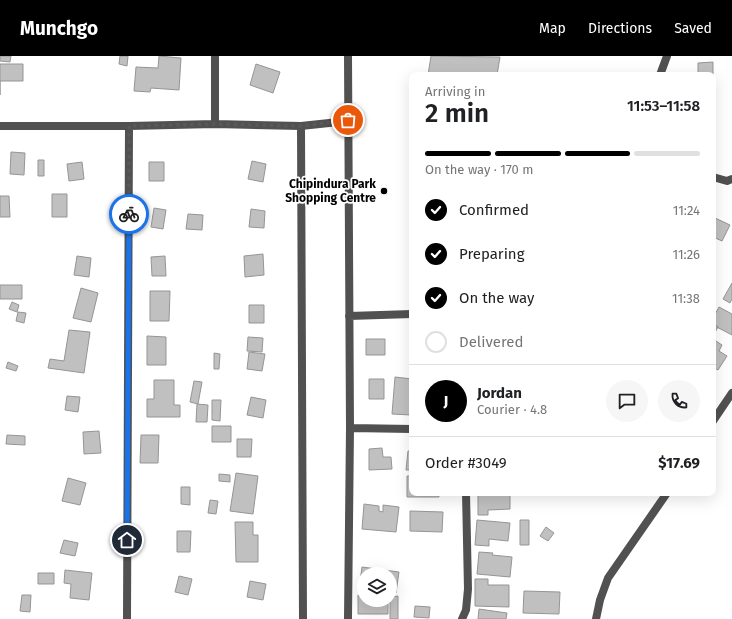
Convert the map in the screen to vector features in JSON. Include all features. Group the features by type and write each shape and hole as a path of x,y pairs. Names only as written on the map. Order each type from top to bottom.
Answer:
{"street":[{"path":"214,56 215,124"},
{"path":"348,56 350,428 348,619"},
{"path":"661,72 667,56"},
{"path":"0,126 215,124 301,126 348,120"},
{"path":"127,619 129,126"},
{"path":"301,126 303,619"},
{"path":"716,177 727,181 732,180"},
{"path":"349,316 409,314"},
{"path":"716,417 732,393"},
{"path":"350,428 409,429"},
{"path":"462,619 466,610 468,589 466,496"},
{"path":"596,619 600,600 608,578 665,496"}],"building":[{"path":"0,56 11,56 10,62 0,61"},
{"path":"120,56 128,56 127,66 119,64"},
{"path":"159,56 181,58 179,90 151,88 150,92 134,91 136,67 158,68"},
{"path":"431,56 500,57 498,72 428,72"},
{"path":"713,62 713,72 698,72 698,63"},
{"path":"0,64 23,64 23,81 0,81"},
{"path":"256,64 280,72 273,93 250,85"},
{"path":"11,152 25,153 24,175 10,174"},
{"path":"38,160 44,160 44,176 38,176"},
{"path":"252,161 266,164 263,182 248,179"},
{"path":"82,162 84,179 69,181 67,164"},
{"path":"149,162 164,162 164,181 149,181"},
{"path":"52,194 67,194 67,217 52,217"},
{"path":"0,196 9,196 10,217 0,217"},
{"path":"154,208 166,210 163,229 151,227"},
{"path":"251,209 265,211 264,228 249,227"},
{"path":"188,214 203,215 202,230 186,229"},
{"path":"716,218 730,225 722,241 716,238"},
{"path":"263,254 264,275 245,277 244,256"},
{"path":"77,256 91,258 89,277 74,275"},
{"path":"165,256 166,276 152,276 151,257"},
{"path":"732,283 732,299 730,303 723,299"},
{"path":"0,285 22,285 22,299 0,299"},
{"path":"81,288 98,293 91,322 73,318"},
{"path":"150,291 170,291 169,321 150,321"},
{"path":"12,302 19,305 17,312 9,309"},
{"path":"249,305 264,305 264,323 249,323"},
{"path":"719,307 732,314 732,335 716,327 716,312"},
{"path":"18,312 26,313 24,323 16,321"},
{"path":"69,330 90,332 84,373 48,368 50,359 64,361"},
{"path":"147,336 166,337 166,365 147,365"},
{"path":"248,337 263,338 262,352 247,351"},
{"path":"366,339 385,339 385,355 366,355"},
{"path":"716,341 722,345 719,351 727,356 718,370 716,369"},
{"path":"249,352 265,354 262,371 247,369"},
{"path":"214,353 220,354 219,369 214,369"},
{"path":"8,362 18,366 16,371 6,368"},
{"path":"395,377 409,379 409,415 392,414"},
{"path":"369,379 384,379 384,399 369,399"},
{"path":"154,380 174,380 174,405 180,405 180,417 147,417 147,399 154,399"},
{"path":"194,381 202,382 198,404 190,402"},
{"path":"67,396 80,397 78,412 65,410"},
{"path":"251,397 266,400 263,418 247,415"},
{"path":"212,400 221,400 220,421 212,420"},
{"path":"197,404 208,405 207,422 196,422"},
{"path":"212,426 231,426 231,442 212,442"},
{"path":"99,431 101,453 84,454 83,432"},
{"path":"7,435 25,436 25,445 6,444"},
{"path":"141,435 159,435 158,463 140,463"},
{"path":"237,439 252,439 251,457 237,457"},
{"path":"382,448 383,457 391,457 392,469 369,470 369,449"},
{"path":"408,451 409,451 409,470 406,470"},
{"path":"236,473 258,476 253,514 230,511"},
{"path":"219,474 230,475 230,482 219,481"},
{"path":"407,476 409,476 409,496 439,496 439,497 407,497"},
{"path":"68,478 86,483 80,505 62,501"},
{"path":"181,487 190,487 190,505 181,504"},
{"path":"478,496 510,496 510,509 488,510 488,515 478,515"},
{"path":"210,500 218,501 216,514 208,513"},
{"path":"364,504 379,506 379,511 383,512 383,505 399,507 396,532 362,529"},
{"path":"410,511 443,512 442,532 410,531"},
{"path":"477,520 510,523 508,541 489,539 489,546 475,545"},
{"path":"520,520 529,520 529,545 520,545"},
{"path":"235,522 253,522 253,535 258,535 258,562 236,562"},
{"path":"546,527 554,533 548,541 540,536"},
{"path":"177,531 191,531 190,552 177,552"},
{"path":"64,540 78,543 75,556 60,553"},
{"path":"479,552 512,557 510,577 477,574"},
{"path":"65,570 92,573 89,600 70,598 71,584 64,583"},
{"path":"397,572 399,572 397,586"},
{"path":"38,573 54,573 54,584 38,584"},
{"path":"179,576 192,579 188,595 175,592"},
{"path":"475,579 488,579 488,585 509,585 509,607 475,606"},
{"path":"250,581 266,584 263,600 247,597"},
{"path":"524,591 560,592 559,614 523,613"},
{"path":"22,595 31,595 30,612 20,611"},
{"path":"397,596 398,619 390,619 390,607 397,607"},
{"path":"415,606 430,607 429,618 414,617"},
{"path":"358,607 388,607 388,614 358,614"},
{"path":"479,609 507,613 506,619 478,619"}],"way so far":[{"path":"129,214 129,126 215,124 301,126 348,120"}],"place":[{"name":"Chipindura Park Shopping Centre","path":"384,191"}],"route":[{"path":"127,540 129,214"}]}
